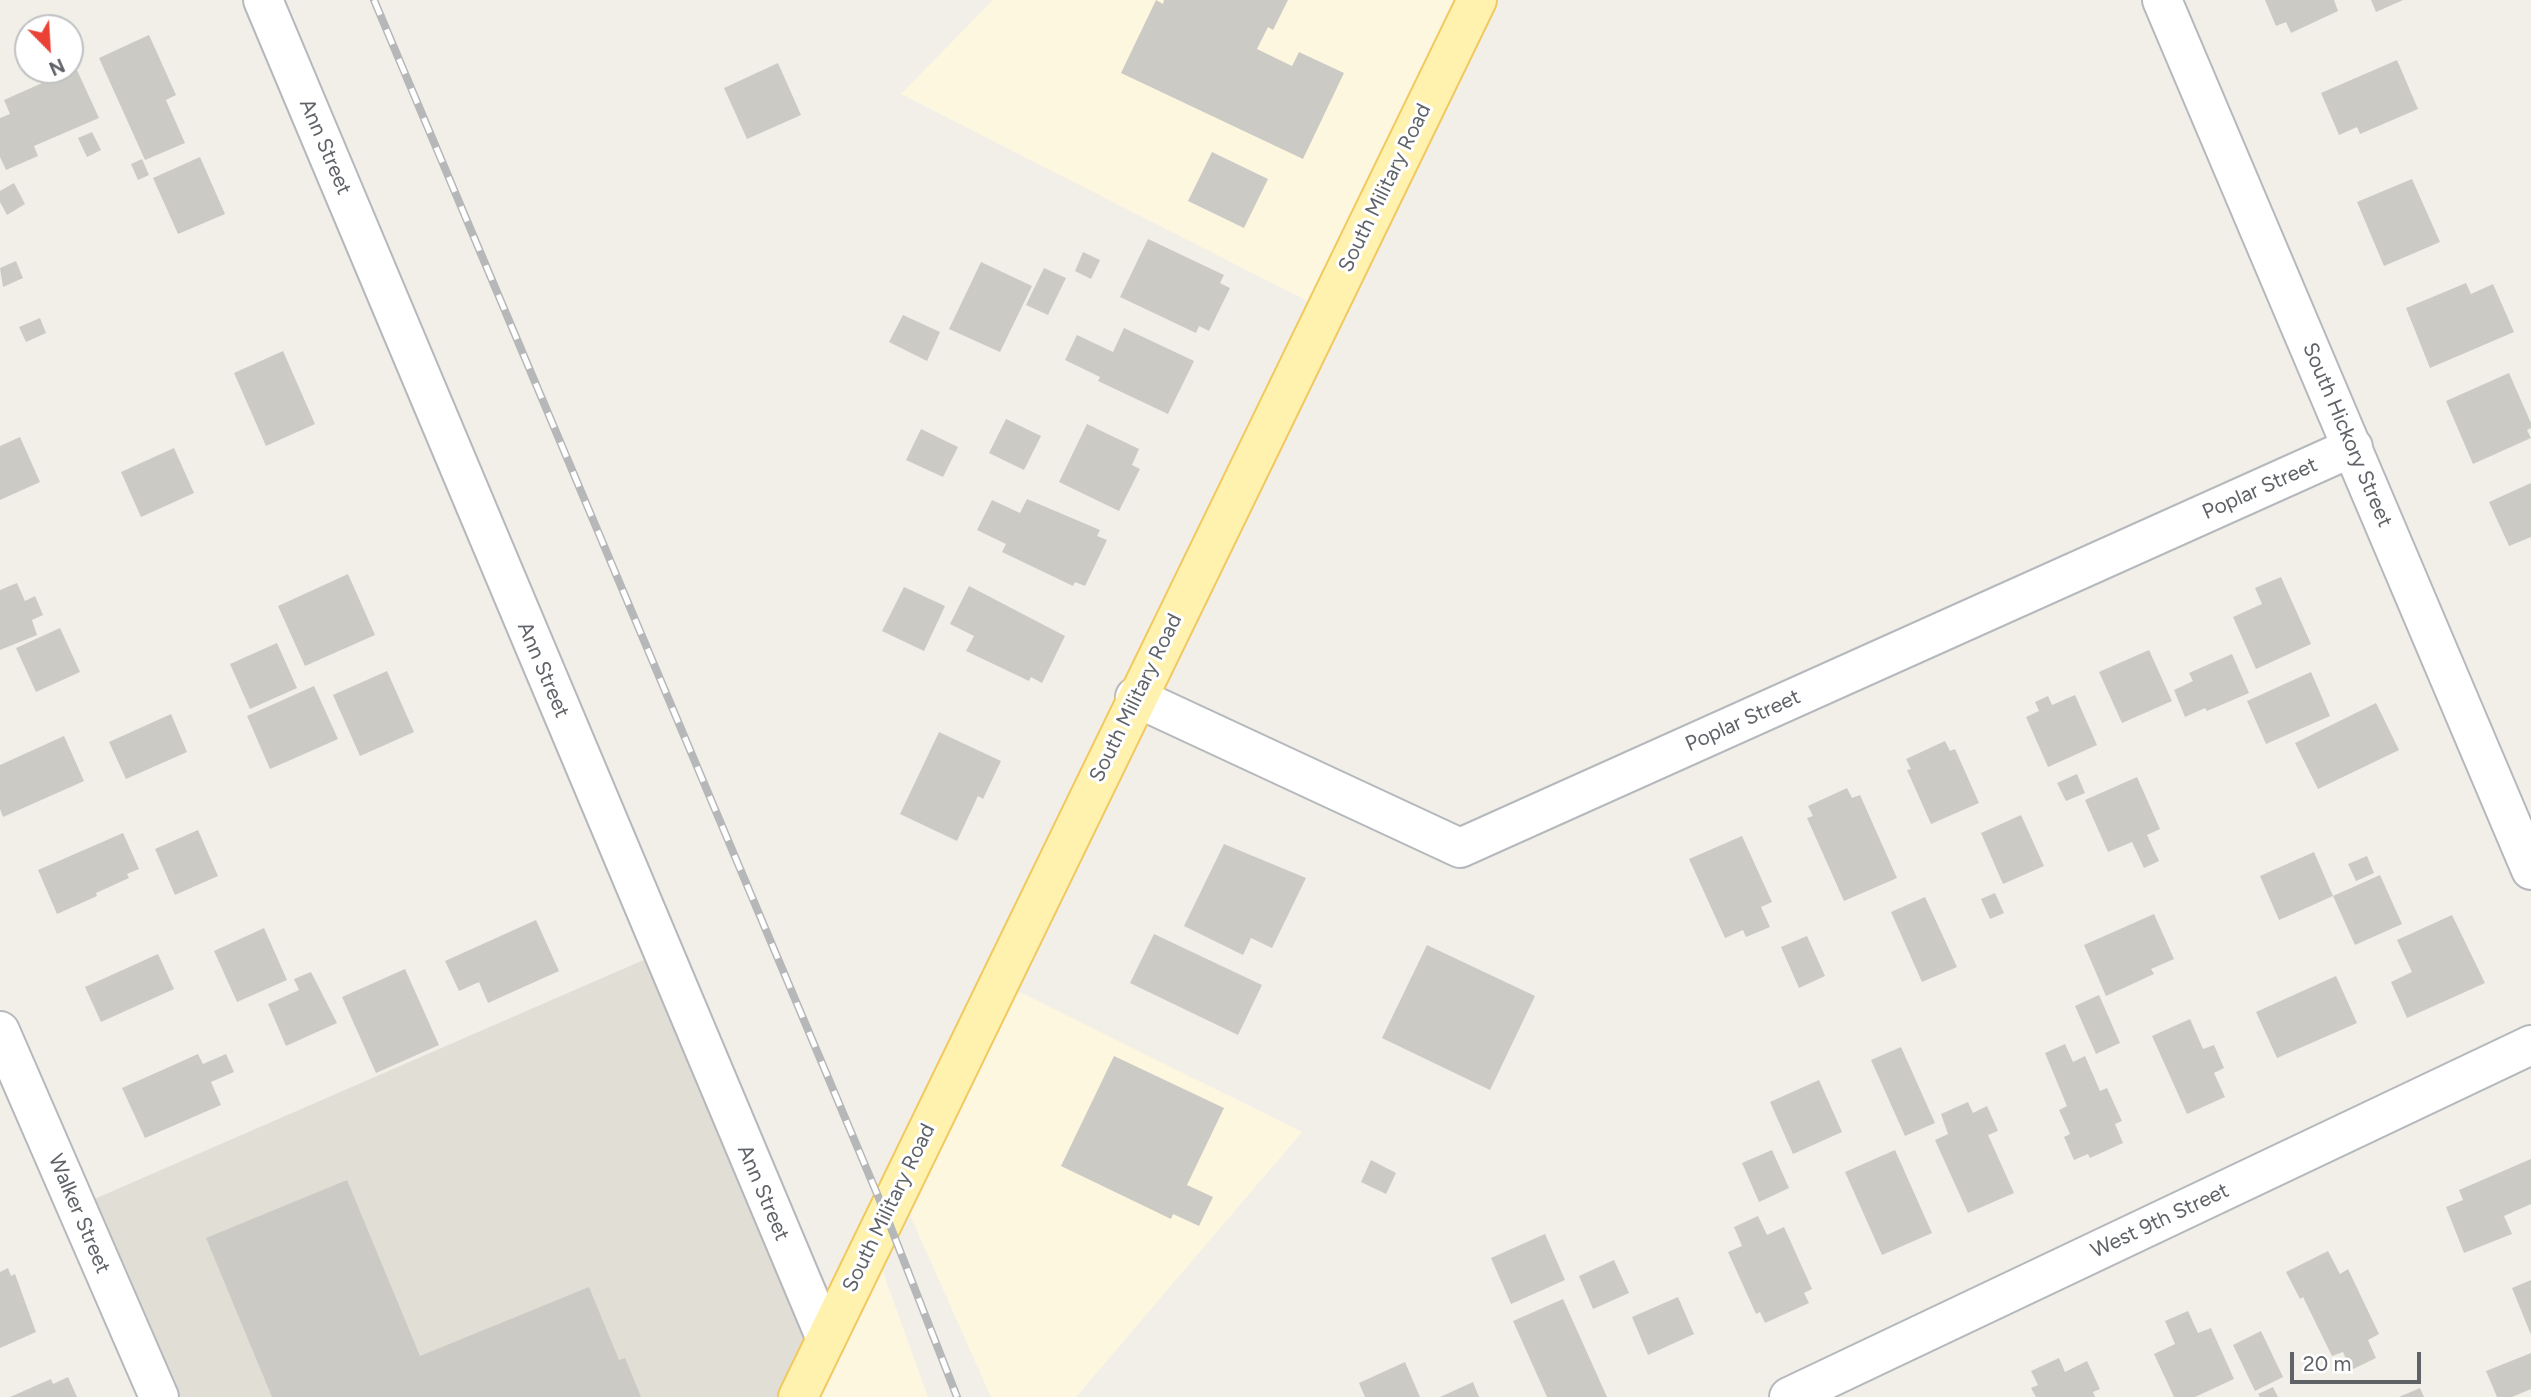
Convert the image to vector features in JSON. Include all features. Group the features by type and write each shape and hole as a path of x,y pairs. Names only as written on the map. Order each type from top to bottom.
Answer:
{"main road":[{"name":"South Military Road","path":"798,1397 1135,697 1477,0"}],"street":[{"name":"Ann Street","path":"263,0 826,1339"},
{"name":"South Hickory Street","path":"2162,0 2531,870"},
{"name":"Poplar Street","path":"1135,697 1460,848 2353,447"},
{"name":"Walker Street","path":"0,1031 159,1397"},
{"name":"West 9th Street","path":"1789,1397 2531,1045"}],"shaded area":[{"path":"993,0 1477,0 1325,310 901,94"},
{"path":"662,952 826,1339 798,1397 159,1397 76,1207"},
{"path":"999,982 1302,1132 1076,1397 991,1397 898,1188"},
{"path":"872,1242 928,1397 798,1397"}],"building":[{"path":"1156,0 1163,4 1164,0 1288,0 1273,30 1268,27 1257,49 1292,66 1299,52 1344,73 1303,159 1121,73"},
{"path":"2265,0 2334,0 2338,11 2291,33 2286,22 2276,26"},
{"path":"2371,0 2403,0 2376,12"},
{"path":"149,35 176,95 166,100 185,143 145,160 99,58"},
{"path":"2397,60 2418,109 2360,134 2357,127 2339,135 2321,93"},
{"path":"778,63 801,115 747,139 724,88"},
{"path":"40,84 83,84 99,118 34,146 38,156 6,170 0,157 0,118 10,114 4,100"},
{"path":"92,132 101,150 87,157 78,138"},
{"path":"1212,152 1268,179 1244,228 1188,201"},
{"path":"200,157 225,214 178,234 153,178"},
{"path":"142,159 149,175 138,180 131,164"},
{"path":"2412,179 2440,242 2384,266 2357,202"},
{"path":"14,183 25,204 7,215 0,202 0,191"},
{"path":"1148,239 1224,275 1220,283 1230,288 1209,331 1199,326 1196,333 1120,297"},
{"path":"1083,252 1100,260 1091,279 1075,271"},
{"path":"16,261 23,278 3,287 0,268"},
{"path":"981,262 1032,286 1000,352 949,329"},
{"path":"1044,268 1066,278 1048,315 1026,305"},
{"path":"2466,283 2471,294 2493,284 2514,332 2430,368 2406,308"},
{"path":"903,315 940,332 927,361 889,342"},
{"path":"40,318 46,333 26,342 19,327"},
{"path":"1124,328 1194,361 1168,414 1098,381 1100,377 1065,360 1077,335 1113,352"},
{"path":"283,351 315,424 266,446 234,373"},
{"path":"2509,373 2531,423 2531,428 2527,430 2531,438 2473,464 2446,401"},
{"path":"1006,419 1041,436 1024,470 989,453"},
{"path":"1087,424 1139,449 1132,465 1140,469 1119,511 1059,482"},
{"path":"921,429 958,447 943,477 906,460"},
{"path":"20,437 40,482 0,500 0,446"},
{"path":"174,448 194,493 141,517 121,472"},
{"path":"2531,483 2531,537 2509,546 2489,502"},
{"path":"1027,499 1100,530 1097,536 1107,540 1085,586 1075,582 1073,586 1002,552 1006,544 977,530 992,500 1020,513"},
{"path":"348,574 375,635 305,666 278,606"},
{"path":"2281,577 2311,644 2256,669 2233,617 2262,604 2255,588"},
{"path":"17,583 25,601 35,596 43,615 32,620 37,635 0,650 0,590"},
{"path":"969,586 1065,636 1042,683 1031,677 1029,681 966,651 974,636 950,624"},
{"path":"904,587 945,606 924,651 882,631"},
{"path":"60,628 80,672 36,692 16,648"},
{"path":"277,643 297,688 250,709 230,664"},
{"path":"2149,650 2172,701 2122,723 2099,672"},
{"path":"2232,654 2249,693 2207,711 2205,708 2185,717 2174,690 2193,681 2189,673"},
{"path":"387,671 414,732 360,756 333,695"},
{"path":"2311,672 2330,716 2266,744 2247,701"},
{"path":"314,686 338,739 270,769 247,716"},
{"path":"2075,695 2097,745 2048,767 2026,717 2039,711 2035,702 2048,696 2052,705"},
{"path":"2376,703 2399,750 2318,789 2295,743"},
{"path":"171,714 187,752 126,779 109,742"},
{"path":"939,732 1001,761 983,799 978,796 957,841 900,814"},
{"path":"64,736 84,781 3,817 0,809 0,765"},
{"path":"1945,741 1950,751 1955,749 1979,803 1931,824 1907,770 1911,769 1906,759"},
{"path":"2077,774 2085,793 2066,801 2057,783"},
{"path":"2137,777 2160,829 2147,835 2159,861 2144,868 2132,842 2108,852 2085,800"},
{"path":"1847,788 1852,798 1860,795 1897,878 1844,901 1807,818 1813,816 1808,806"},
{"path":"2021,815 2044,866 2003,884 1981,833"},
{"path":"198,830 218,876 175,895 155,849"},
{"path":"123,833 139,869 127,874 129,878 96,893 97,896 57,914 38,870"},
{"path":"1742,836 1772,902 1761,907 1770,927 1746,937 1743,930 1725,938 1689,859"},
{"path":"1224,844 1306,878 1272,948 1251,938 1243,955 1184,926"},
{"path":"2314,852 2333,896 2279,920 2260,876"},
{"path":"2367,856 2374,873 2356,881 2348,864"},
{"path":"2380,875 2402,924 2355,945 2333,896"},
{"path":"1995,893 2004,913 1990,919 1981,899"},
{"path":"1925,897 1957,967 1922,982 1891,912"},
{"path":"2154,914 2174,959 2151,969 2154,974 2106,996 2084,945"},
{"path":"2452,915 2485,983 2407,1018 2391,982 2412,972 2397,940"},
{"path":"536,920 559,971 488,1003 479,982 459,991 445,961"},
{"path":"264,928 287,980 237,1002 214,951"},
{"path":"1154,934 1262,985 1238,1035 1130,983"},
{"path":"1807,936 1825,976 1799,988 1781,947"},
{"path":"1427,945 1535,996 1490,1090 1382,1038"},
{"path":"158,954 174,989 101,1022 85,987"},
{"path":"405,969 439,1045 376,1073 342,997"},
{"path":"311,972 337,1023 286,1046 268,1004 299,990 294,979"},
{"path":"2336,976 2357,1023 2277,1058 2256,1012"},
{"path":"2099,995 2120,1043 2096,1054 2075,1006"},
{"path":"2190,1019 2203,1049 2214,1045 2224,1068 2214,1073 2225,1097 2187,1114 2152,1036"},
{"path":"2065,1044 2073,1062 2085,1056 2100,1091 2107,1088 2122,1121 2115,1124 2123,1143 2090,1158 2088,1154 2074,1160 2064,1137 2070,1134 2059,1110 2067,1106 2045,1053"},
{"path":"1901,1047 1935,1123 1905,1136 1871,1060"},
{"path":"198,1054 203,1064 226,1054 234,1072 211,1082 221,1105 145,1138 122,1088"},
{"path":"1114,1056 1224,1108 1187,1185 1213,1197 1199,1226 1173,1214 1171,1219 1061,1166"},
{"path":"1819,1080 1842,1132 1793,1154 1770,1102"},
{"path":"1968,1102 1973,1113 1987,1106 1998,1131 1988,1135 2014,1193 1968,1213 1935,1140 1948,1134 1941,1114"},
{"path":"1772,1150 1789,1188 1759,1202 1742,1163"},
{"path":"1895,1150 1932,1233 1882,1255 1845,1172"},
{"path":"2531,1159 2531,1204 2504,1216 2512,1234 2464,1253 2446,1207 2463,1200 2459,1190"},
{"path":"1371,1160 1396,1173 1386,1194 1361,1182"},
{"path":"347,1180 420,1356 589,1287 619,1360 625,1358 641,1397 272,1397 206,1238"},
{"path":"1758,1216 1767,1235 1784,1227 1812,1289 1804,1293 1809,1303 1765,1323 1760,1312 1756,1314 1728,1252 1742,1246 1734,1227"},
{"path":"1545,1234 1565,1280 1511,1304 1491,1258"},
{"path":"2328,1251 2340,1274 2348,1269 2379,1334 2368,1340 2376,1358 2351,1370 2343,1352 2332,1356 2303,1297 2300,1299 2286,1272"},
{"path":"1614,1260 1629,1293 1593,1309 1579,1276"},
{"path":"8,1268 11,1276 15,1274 36,1332 0,1348 0,1272"},
{"path":"2531,1280 2531,1335 2512,1288"},
{"path":"1678,1297 1694,1334 1648,1355 1632,1317"},
{"path":"1563,1299 1607,1397 1547,1397 1513,1321"},
{"path":"2188,1311 2198,1333 2211,1328 2234,1379 2195,1397 2174,1397 2154,1354 2175,1344 2165,1321"},
{"path":"2261,1331 2283,1377 2255,1391 2233,1345"},
{"path":"2531,1353 2531,1389 2512,1397 2497,1397 2486,1371"},
{"path":"2059,1358 2065,1372 2087,1361 2100,1389 2093,1392 2095,1397 2036,1397 2031,1388 2038,1385 2031,1371"},
{"path":"1405,1362 1420,1397 1365,1397 1359,1383"},
{"path":"68,1377 77,1397 10,1397 51,1379 53,1384"},
{"path":"1473,1382 1479,1397 1440,1397"},
{"path":"2273,1387 2278,1397 2260,1397 2258,1394"},
{"path":"2420,1388 2424,1397 2399,1397"}],"railway":[{"path":"374,0 886,1215 957,1397"}]}
